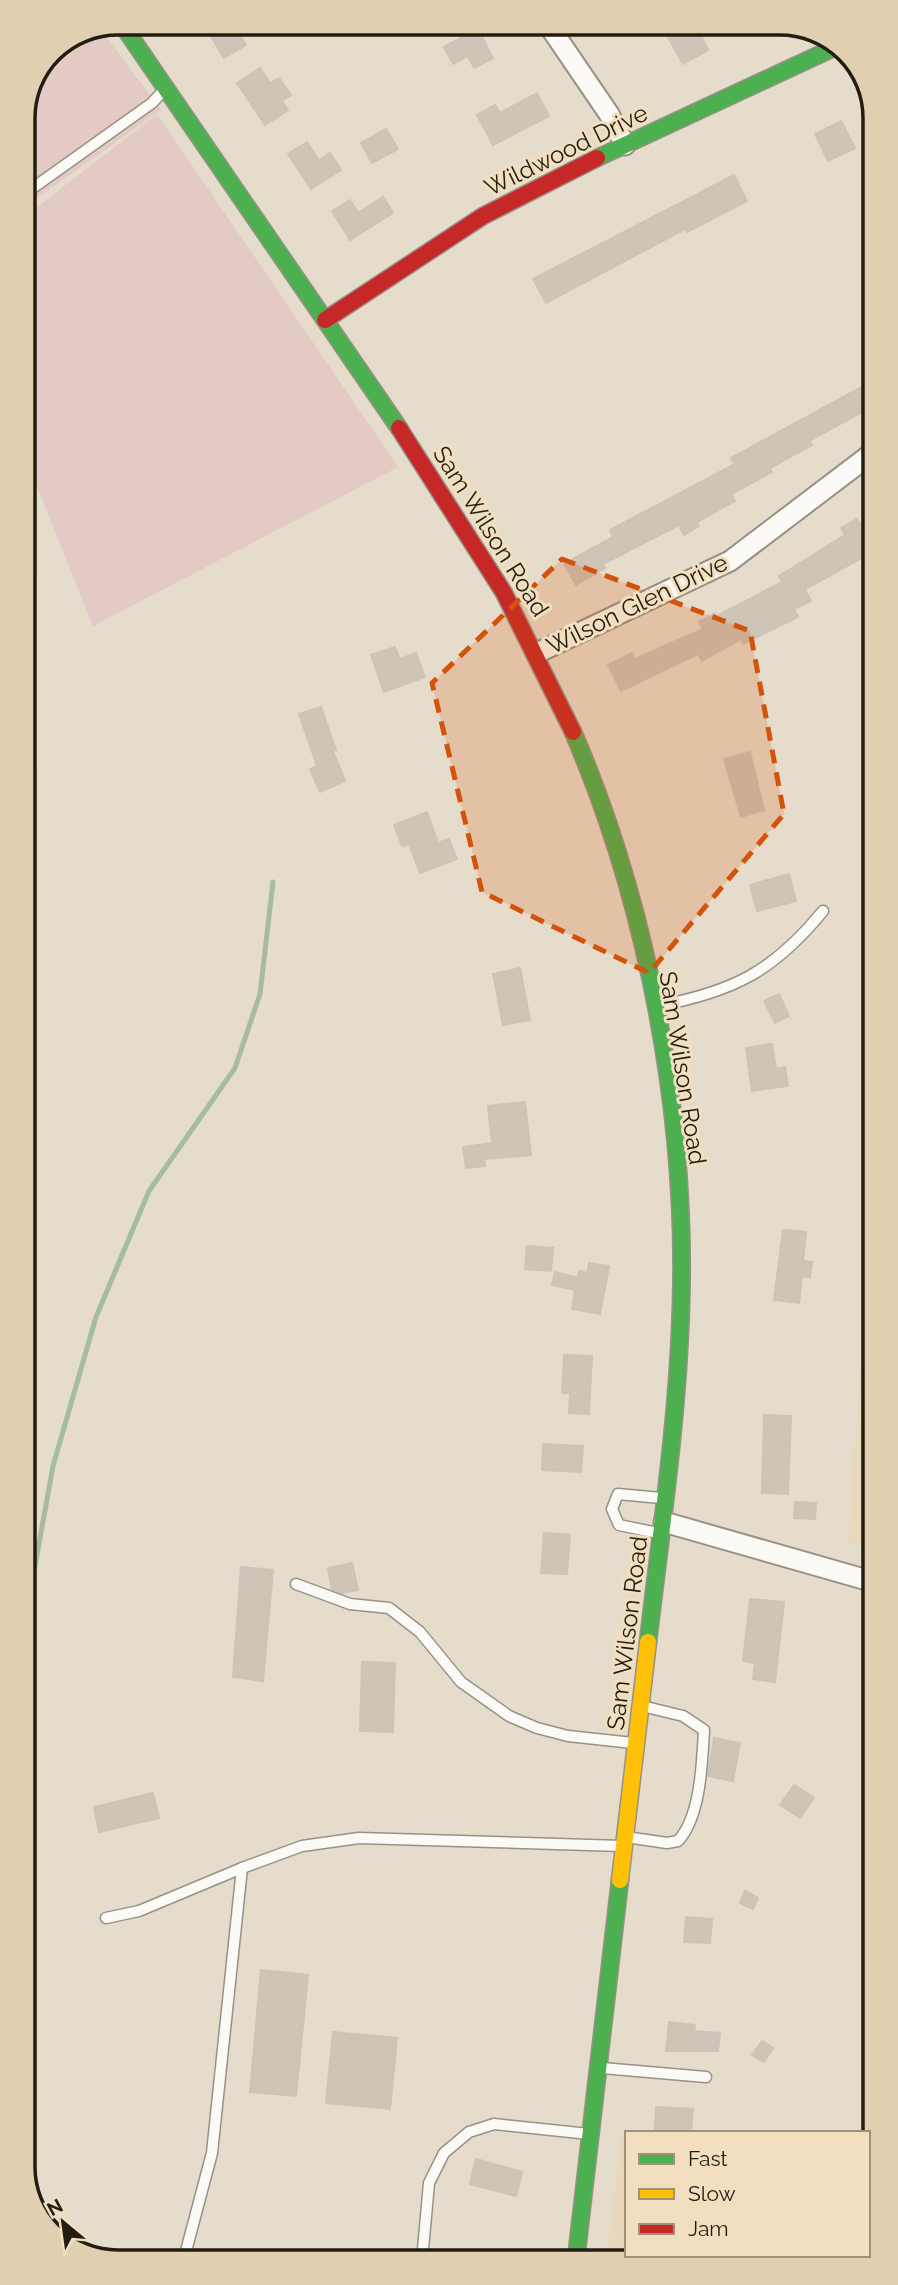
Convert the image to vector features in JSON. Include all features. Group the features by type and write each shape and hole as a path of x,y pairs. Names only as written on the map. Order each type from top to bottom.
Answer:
{"street":[{"name":"Sam Wilson Road","path":"129,35 453,506 508,597 575,736 603,814 637,930 653,1007 673,1128 681,1247 677,1395 577,2250"},
{"path":"555,35 609,114 625,145"},
{"name":"Wildwood Drive","path":"325,320 484,216 625,145 827,50"},
{"name":"Wilson Glen Drive","path":"537,653 730,561 863,460"},
{"path":"663,1528 863,1579"}],"lane":[{"path":"35,186 152,103 166,89"},
{"path":"653,1007 699,999 756,975 799,941 824,911"},
{"path":"663,1528 619,1525 612,1509 618,1494 666,1499"},
{"path":"296,1584 350,1604 389,1608 420,1632 461,1682 509,1716 537,1728 568,1735 637,1744"},
{"path":"106,1918 139,1911 302,1846 359,1838 667,1843 678,1841 685,1834 694,1815 704,1730 699,1724 683,1716 641,1706"},
{"path":"186,2250 212,2153 242,1868"},
{"path":"600,2067 706,2077"},
{"path":"423,2250 429,2183 444,2153 469,2132 494,2124 592,2134"}],"highlighted area":[{"path":"562,559 750,631 784,814 649,973 482,892 432,683"}],"shaded area":[{"path":"106,36 161,110 35,199 35,112 38,96 52,67 76,46"},
{"path":"157,114 398,467 93,626 35,481 35,209"},
{"path":"860,1368 863,1370 863,1547 848,1543"},
{"path":"621,2138 625,2139 625,2250 607,2250"}],"building":[{"path":"210,35 240,35 246,45 224,58"},
{"path":"467,35 481,35 493,58 474,68 468,56 453,64 444,47"},
{"path":"667,35 703,35 708,50 683,64"},
{"path":"260,68 270,83 279,78 291,95 282,101 288,110 265,125 237,83"},
{"path":"537,93 549,116 493,145 477,115 495,105 500,113"},
{"path":"841,121 855,148 828,161 815,134"},
{"path":"386,129 398,149 372,163 361,143"},
{"path":"307,142 319,160 330,153 341,170 311,189 288,154"},
{"path":"734,175 747,201 687,232 685,229 546,303 533,279"},
{"path":"383,197 393,213 350,240 332,211 350,200 358,213"},
{"path":"863,386 863,411 809,441 812,445 770,468 772,472 731,494 735,501 697,522 699,526 684,535 679,525 603,564 605,568 576,585 564,564 613,537 610,530 735,464 731,458"},
{"path":"857,519 861,526 863,525 863,557 805,589 811,601 794,609 798,617 743,644 741,639 702,661 698,654 621,691 608,665 632,653 635,659 703,629 699,622 715,613 717,616 782,582 779,576 845,535 841,528"},
{"path":"395,647 400,659 416,653 425,677 384,692 371,655"},
{"path":"321,707 336,750 333,751 345,781 320,792 310,769 317,766 299,714"},
{"path":"750,752 764,810 741,817 724,759"},
{"path":"427,812 438,843 449,839 457,859 420,873 409,844 402,846 394,825"},
{"path":"789,874 796,901 757,911 750,885"},
{"path":"520,968 530,1020 503,1025 493,974"},
{"path":"779,994 789,1016 775,1023 764,1001"},
{"path":"772,1044 776,1069 785,1067 788,1086 752,1091 746,1048"},
{"path":"525,1102 531,1155 484,1159 485,1166 466,1168 463,1147 492,1143 488,1106"},
{"path":"783,1230 806,1232 803,1261 812,1262 810,1277 802,1277 799,1303 774,1300"},
{"path":"527,1246 553,1248 551,1271 525,1269"},
{"path":"589,1263 609,1266 600,1314 572,1309 575,1290 552,1285 555,1272 578,1278 579,1271 587,1273"},
{"path":"564,1355 592,1356 589,1414 569,1413 570,1393 562,1393"},
{"path":"764,1415 791,1416 788,1494 762,1493"},
{"path":"543,1444 583,1446 581,1472 542,1470"},
{"path":"795,1502 816,1503 815,1519 794,1518"},
{"path":"544,1533 570,1535 567,1574 541,1573"},
{"path":"352,1563 358,1590 342,1593 332,1590 328,1568"},
{"path":"241,1567 273,1570 263,1681 233,1677"},
{"path":"750,1599 784,1602 775,1682 753,1679 755,1663 743,1661"},
{"path":"362,1662 395,1663 393,1732 360,1731"},
{"path":"714,1738 740,1743 733,1781 708,1776"},
{"path":"794,1785 814,1798 800,1818 780,1805"},
{"path":"153,1793 159,1818 99,1832 94,1807"},
{"path":"745,1891 758,1898 753,1909 740,1903"},
{"path":"686,1917 712,1919 710,1943 684,1942"},
{"path":"261,1970 308,1975 296,2096 250,2092"},
{"path":"669,2022 695,2025 694,2031 720,2033 718,2051 666,2051"},
{"path":"333,2032 397,2038 390,2109 326,2103"},
{"path":"762,2041 773,2048 764,2062 752,2055"},
{"path":"656,2107 693,2109 691,2131 655,2130"},
{"path":"476,2159 522,2172 516,2196 470,2184"}],"waterway":[{"path":"35,1566 53,1466 96,1317 149,1191 235,1068 260,994 273,882"}],"traffic: fast":[{"path":"129,35 399,428"},
{"path":"597,158 828,50"},
{"path":"573,732 622,868 642,940 669,1087 677,1160 681,1233 679,1347 668,1474 648,1642"},
{"path":"577,2250 620,1880"}],"traffic: slow":[{"path":"620,1880 648,1642"}],"traffic: jam":[{"path":"325,320 483,216 597,158"},
{"path":"399,428 504,593 573,732"}]}
